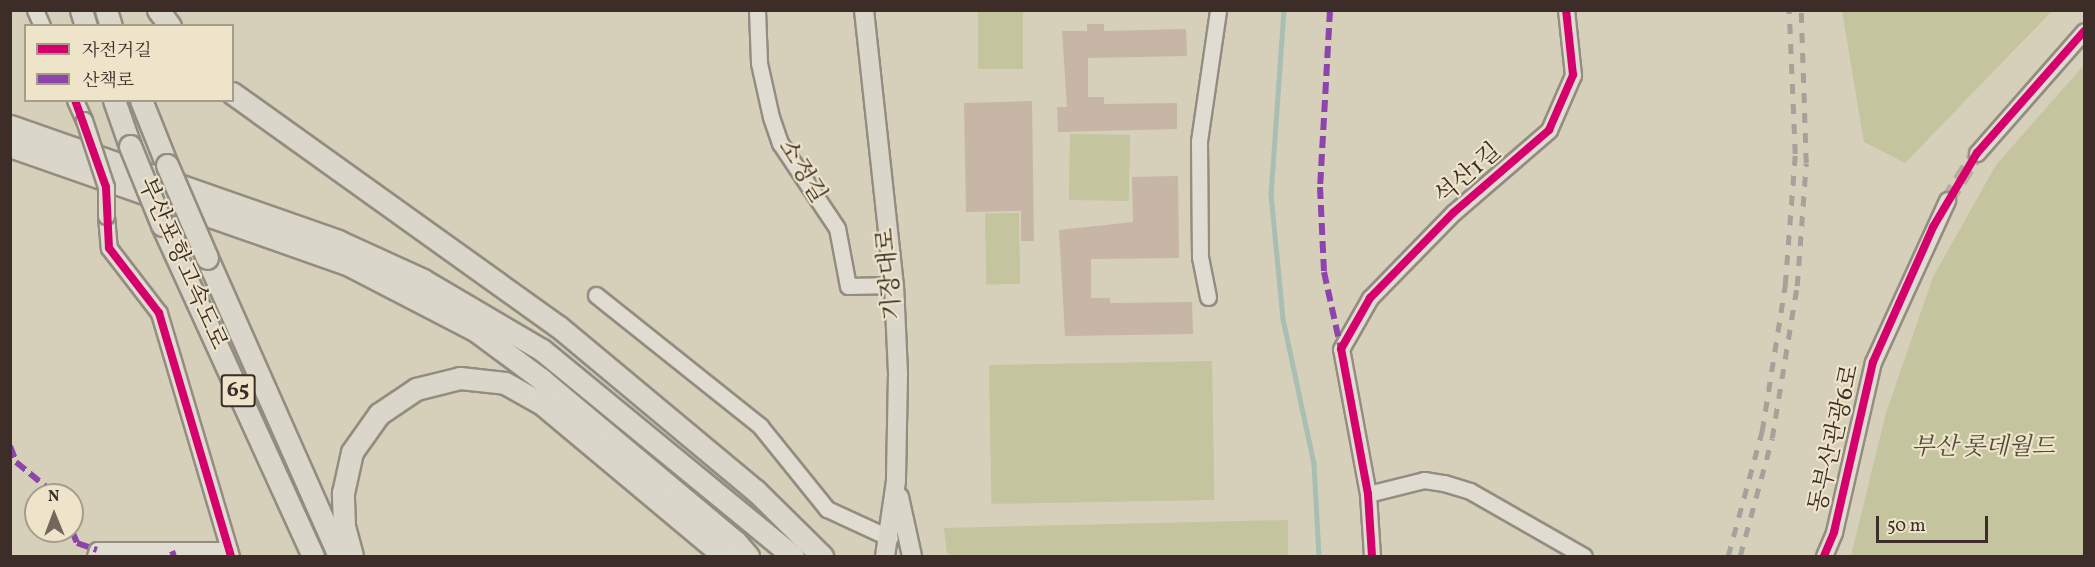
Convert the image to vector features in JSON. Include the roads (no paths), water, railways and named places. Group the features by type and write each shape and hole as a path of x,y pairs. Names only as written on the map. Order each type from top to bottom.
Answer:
{"highway":[{"path":"158,10 168,24"},
{"path":"234,94 559,327 756,491 822,556"},
{"name":"부산포항고속도로","path":"115,102 162,225 313,556"},
{"name":"부산포항고속도로","path":"142,102 207,258 339,556"},
{"path":"10,126 338,241 423,280 542,350 789,554"},
{"path":"10,146 347,264 475,330 541,379 735,541 748,556"},
{"path":"352,556 344,526 344,493 352,452 379,414 416,389 460,378 505,383 542,404 724,556"}],"main road":[{"name":"기장대로","path":"864,10 894,285 896,481 890,538 885,556"},
{"path":"896,481 912,556"}],"street":[{"path":"35,10 41,24"},
{"name":"소정길","path":"757,10 759,63 771,117 780,143 837,228 848,286 894,285"},
{"path":"1208,297 1200,257 1199,141 1218,10"},
{"name":"석산1길","path":"1368,494 1341,349 1370,298 1453,213 1549,130 1573,75 1566,10"},
{"path":"1977,153 2085,31"},
{"path":"76,102 106,187 109,248 159,313 230,554 97,550 95,556"},
{"name":"동부산관광6로","path":"1824,556 1834,532 1873,362 1947,200"},
{"path":"596,295 760,426 827,509 890,538"},
{"path":"1372,556 1368,494 1424,480 1470,491 1584,556"}],"waterway":[{"path":"1284,10 1271,194 1283,319 1314,464 1319,556"}],"tunnel":[{"path":"1947,200 1977,153"}],"railway":[{"path":"1728,556 1762,431 1785,285 1795,154 1789,10"},
{"path":"1740,556 1772,438 1797,286 1806,163 1801,10"}],"park label":[{"name":"부산 롯데월드","path":"1983,449"}]}
